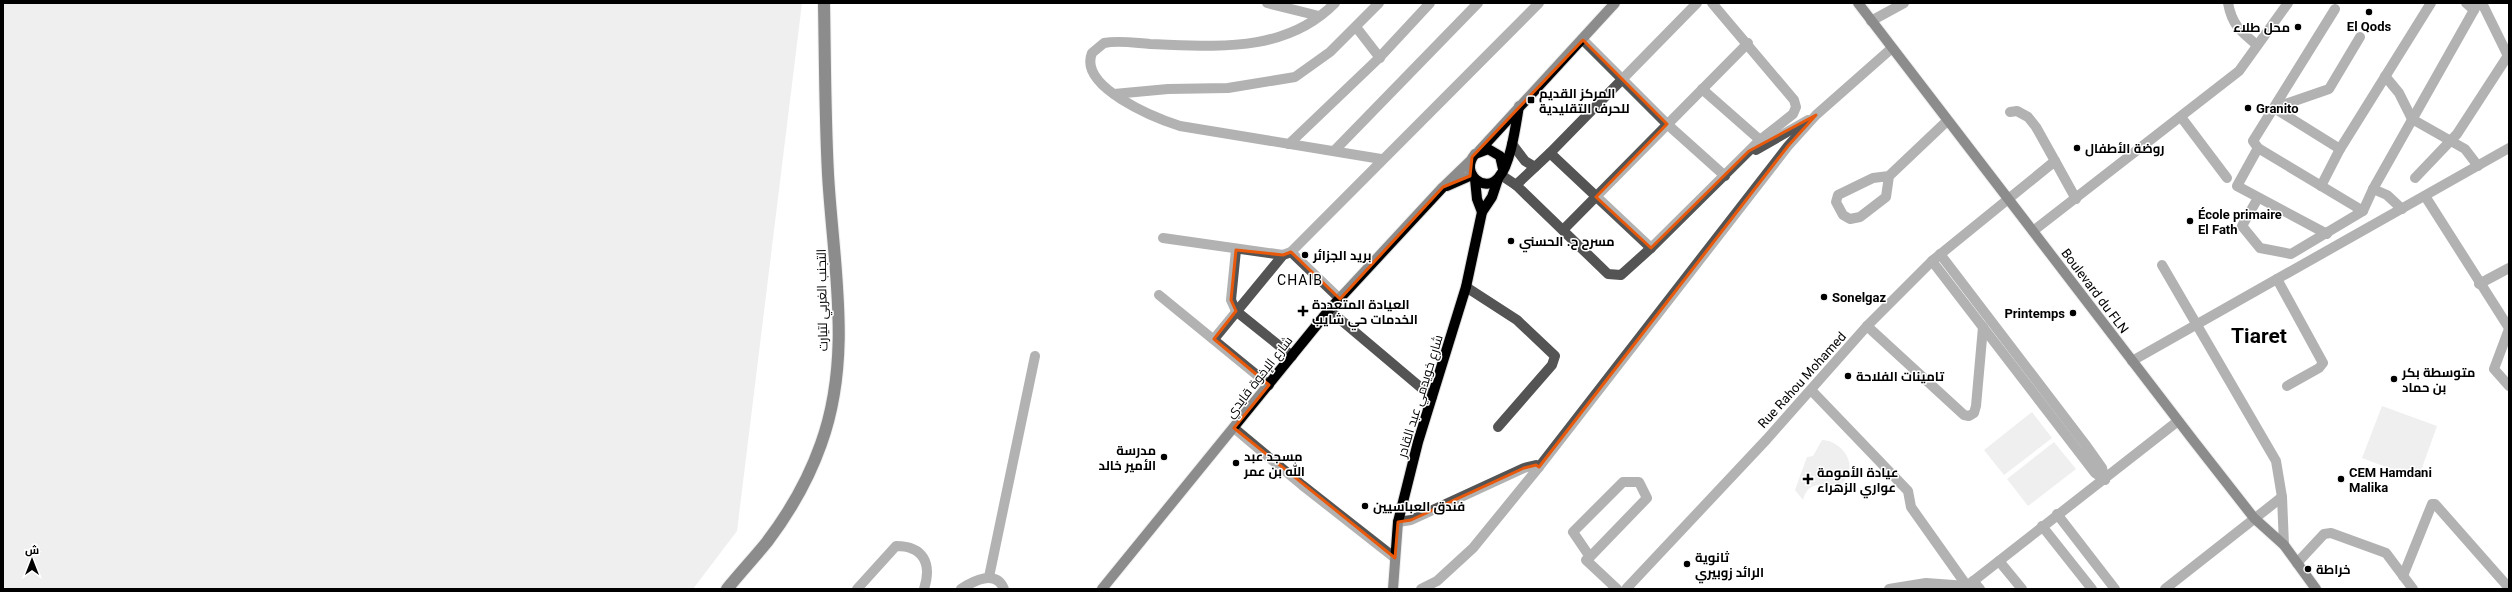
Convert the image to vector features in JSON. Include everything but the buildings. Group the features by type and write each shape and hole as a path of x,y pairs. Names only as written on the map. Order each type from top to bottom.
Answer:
{"highway":[{"name":"التجنب الغربي لتيارت","path":"727,589 766,542 799,491 821,444 835,387 839,328 836,256 828,175 824,3"}],"main road":[{"path":"1482,212 1476,199 1470,161 1519,106 1583,40 1616,3"},
{"name":"Boulevard du FLN","path":"1858,3 2007,200 2033,231 2178,421 2254,518 2284,545 2316,589"},
{"name":"شارع خويدمي عبد القادر","path":"1393,585 1398,522 1432,398 1466,286 1482,212 1492,197 1512,144 1519,106"},
{"path":"1473,177 1484,183 1501,174 1502,160 1496,152 1488,150 1479,151"},
{"name":"شارع الإخوة قايدي","path":"1102,589 1329,310 1443,187 1470,161"},
{"name":"شارع الإخوة قايدي","path":"1443,187 1473,177"}],"street":[{"path":"1267,3 1319,16"},
{"path":"1335,3 1319,16 1282,38 1262,43 1212,46 1104,43 1092,53 1090,68 1095,77 1114,94 1153,116 1180,126 1382,159"},
{"path":"1114,94 1168,89 1228,88 1295,77 1330,52 1379,3"},
{"path":"1288,144 1380,58 1430,3"},
{"path":"1334,151 1478,3"},
{"path":"1214,339 1236,311 1287,253 1539,3"},
{"path":"1516,185 1550,153 1697,3"},
{"path":"1501,174 1516,185 1608,274 1621,274 1651,248 1760,140 1793,114 1796,107 1794,100 1748,43 1712,3"},
{"path":"1871,20 1904,3"},
{"path":"2228,3 2231,18 2242,33 2257,46"},
{"path":"2033,231 2239,71 2288,3"},
{"path":"2321,186 2340,149 2431,3"},
{"path":"2258,198 2242,226 2260,248 2291,254 2363,211 2373,189 2476,7 2466,3"},
{"path":"2415,178 2451,140 2509,55 2482,3"},
{"path":"2335,9 2253,141 2258,148 2363,211"},
{"path":"1356,27 1380,58"},
{"path":"2274,108 2329,89 2360,37"},
{"path":"1583,40 1667,124 1725,176"},
{"path":"1563,230 1748,43"},
{"path":"1421,589 1438,581 1473,548 1539,467 1778,158 1816,115 1892,48"},
{"path":"2385,76 2399,93 2412,119 2465,149 2478,166"},
{"path":"1702,89 1760,140"},
{"path":"2274,108 2340,149"},
{"path":"2010,112 2017,111 2028,117 2076,199"},
{"path":"1749,151 1755,151 1816,115"},
{"path":"2181,117 2227,178"},
{"path":"1889,176 1886,197 1860,217 1850,219 1843,215 1836,202 1838,195 1874,178 1889,176 1947,121"},
{"path":"1512,144 1525,161"},
{"path":"2258,148 2237,186 2326,234"},
{"path":"2132,361 2509,148"},
{"path":"1496,152 1525,161 1535,167"},
{"path":"1550,153 1651,248"},
{"name":"Rue Rahou Mohamed","path":"1626,589 1811,390 1867,326 1932,261 2055,161"},
{"path":"2373,189 2387,195 2402,209"},
{"path":"2425,196 2479,284 2509,328 2494,369 2509,386"},
{"path":"1163,238 1236,250 1287,253 1340,299"},
{"path":"1236,250 1231,300 1236,311 1292,356"},
{"path":"1940,254 2085,444 2102,468 2105,480"},
{"path":"1932,261 2095,473 2105,480"},
{"path":"2162,265 2197,323 2242,406 2276,461 2282,497 2284,545"},
{"path":"2479,284 2509,268"},
{"path":"2277,279 2323,363 2320,368 2287,386"},
{"path":"1466,286 1516,320 1555,356 1552,364 1498,427"},
{"path":"1159,295 1269,385"},
{"path":"1329,310 1432,398"},
{"path":"1867,326 1964,415 1969,416 1974,413 1976,406 1983,327"},
{"path":"989,578 1035,356"},
{"path":"1811,390 1908,491 1911,507 1973,586"},
{"path":"1889,589 1926,583 1973,586 1999,561 2042,526 2105,480 2178,421"},
{"path":"1234,428 1302,485 1395,558"},
{"path":"1398,522 1411,520 1524,468 1536,465 1539,467"},
{"path":"1590,557 1573,532 1623,482 1639,482 1647,498 1590,557 1586,560 1617,589"},
{"path":"2165,589 2282,497"},
{"path":"2403,576 2432,504 2435,504 2509,588"},
{"path":"2057,514 2115,589"},
{"path":"2042,526 2092,589"},
{"path":"2297,563 2328,532 2376,548 2386,553 2413,589"},
{"path":"857,589 896,546 907,546 919,552 927,563 928,577 924,589"},
{"path":"1999,561 2022,589"},
{"path":"961,589 972,582 989,578 996,580 1004,589"}],"highlighted area":[{"path":"1583,40 1667,124 1596,197 1651,248 1749,151 1816,115 1788,146 1539,467 1536,465 1524,468 1411,520 1398,522 1395,558 1234,428 1269,385 1214,339 1236,311 1231,300 1236,250 1283,255 1291,252 1340,299 1443,187 1470,176 1472,157"}],"shaded area":[{"path":"3,3 802,3 737,531 693,589 3,589"},
{"path":"2382,406 2437,426 2418,479 2362,458"},
{"path":"2032,412 2052,438 2004,475 1984,450"},
{"path":"1822,440 1833,443 1843,450 1849,460 1850,466 1848,474 1840,485 1822,484 1812,486 1808,489 1803,500 1795,490 1807,457 1813,456"},
{"path":"2054,442 2076,469 2028,506 2007,479"}],"place":[{"name":"El Qods","path":"2369,12"},
{"name":"محل طلاء","path":"2298,27"},
{"name":"المركز القديم للحرف التقليدية","path":"1531,100"},
{"name":"Granito","path":"2248,108"},
{"name":"روضة الأطفال","path":"2077,148"},
{"name":"École primaire El Fath","path":"2190,221"},
{"name":"مسرح ح. الحسني","path":"1511,241"},
{"name":"بريد الجزائر","path":"1305,255"},
{"name":"Sonelgaz","path":"1824,297"},
{"name":"العيادة المتعددة الخدمات حي شايب","path":"1303,311"},
{"name":"Printemps","path":"2073,313"},
{"name":"تامينات الفلاحة","path":"1848,376"},
{"name":"متوسطة بكر بن حماد","path":"2394,379"},
{"name":"مدرسة الأمير خالد","path":"1164,457"},
{"name":"مسجد عبد الله بن عمر","path":"1236,463"},
{"name":"عيادة الأمومة عواري الزهراء","path":"1808,479"},
{"name":"CEM Hamdani Malika","path":"2341,479"},
{"name":"فندق العباسيين","path":"1365,506"},
{"name":"ثانوية الرائد زوبيري","path":"1687,564"},
{"name":"خراطة","path":"2308,569"}],"district":[{"name":"CHAIB","path":"1300,280"},
{"name":"Tiaret","path":"2259,336"}]}
